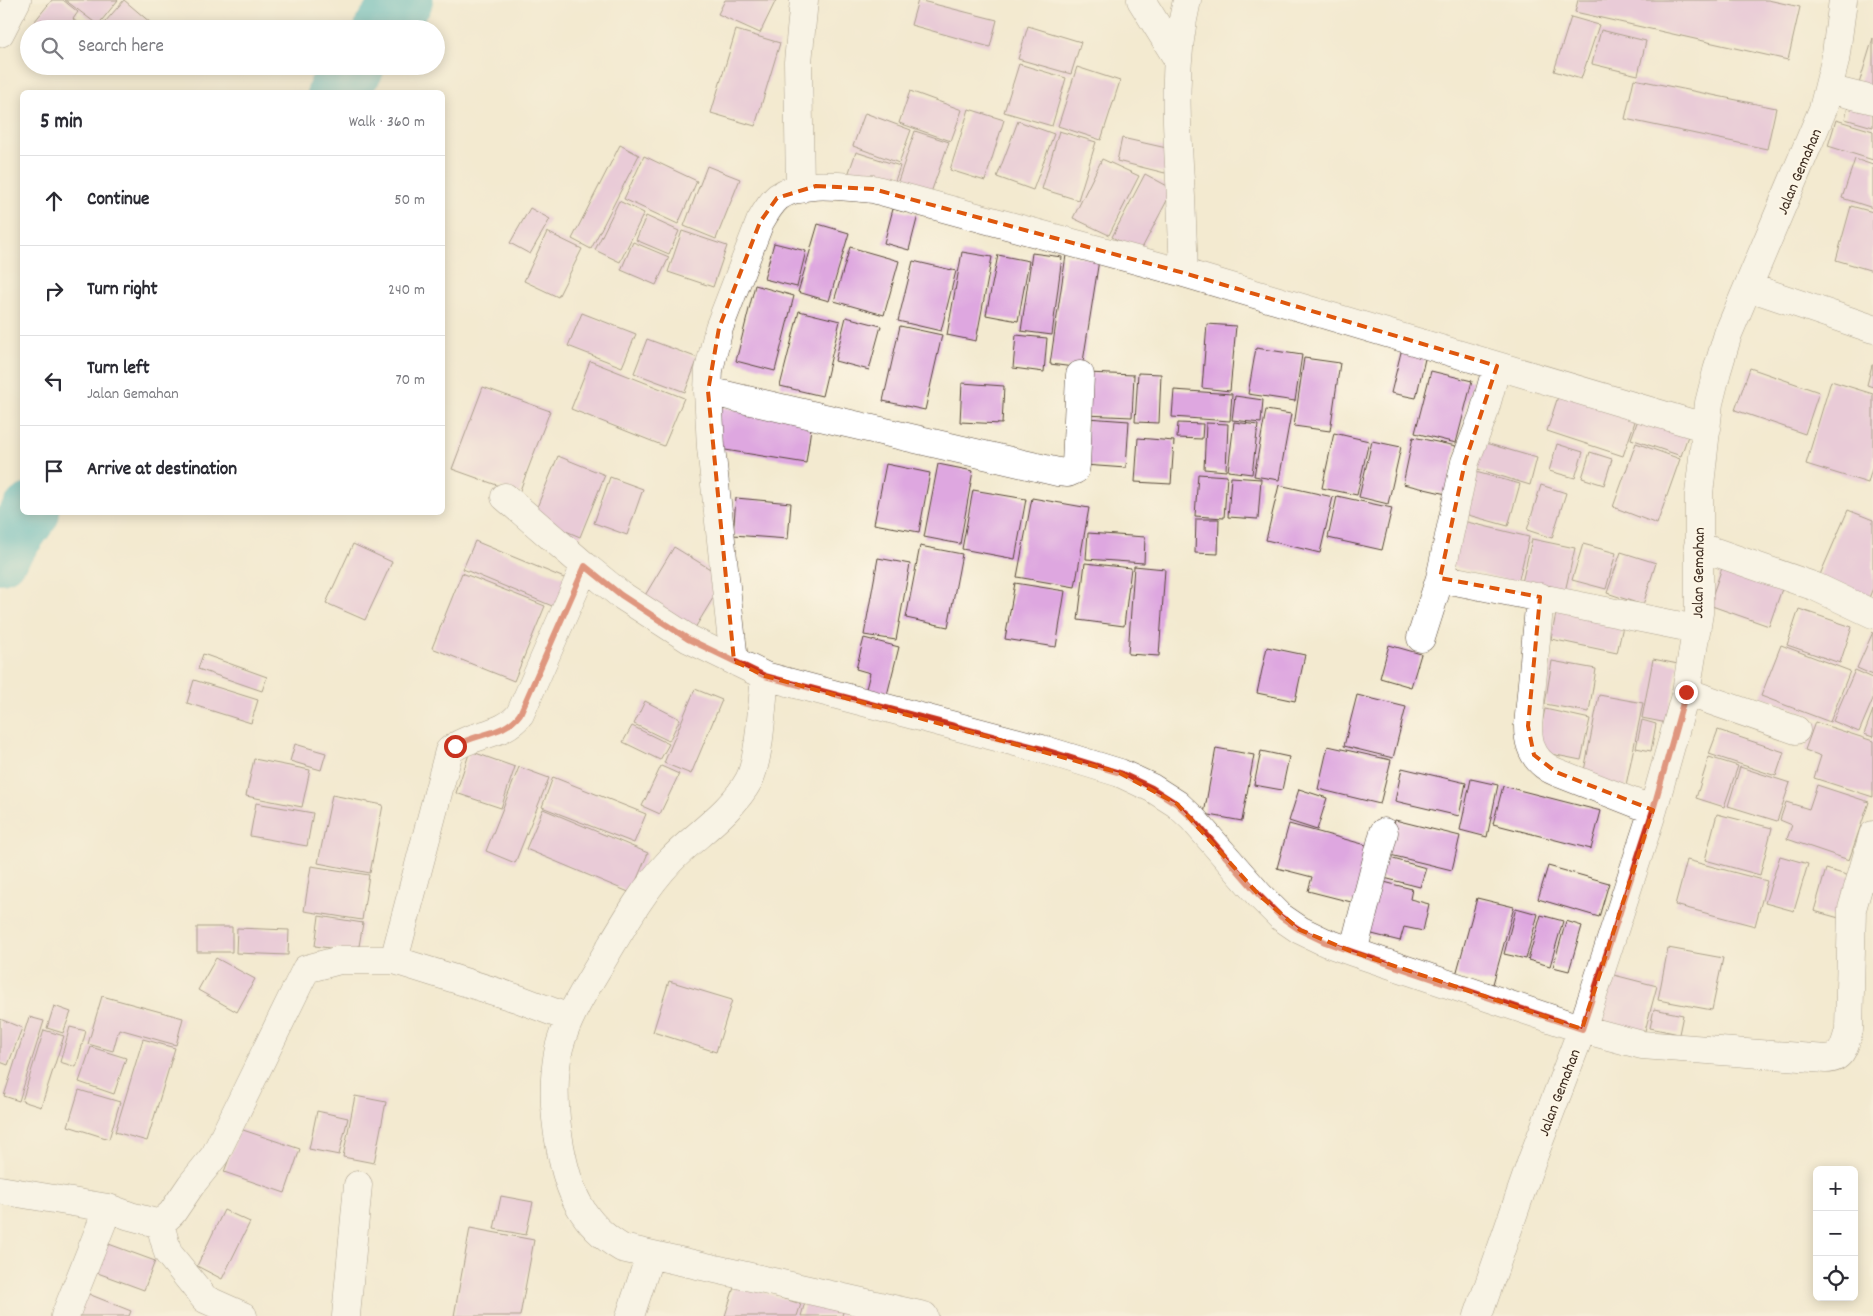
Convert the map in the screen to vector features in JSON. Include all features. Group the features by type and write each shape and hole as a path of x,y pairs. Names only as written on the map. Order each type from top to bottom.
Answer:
{"street":[{"path":"0,33 17,0"},
{"path":"800,189 798,62 804,0"},
{"path":"1141,0 1177,58"},
{"path":"1184,273 1175,112 1177,58 1188,0"},
{"name":"Jalan Gemahan","path":"1478,1316 1532,1160 1582,1029 1653,810 1686,692 1699,613 1699,494 1709,403 1728,334 1823,109 1835,61 1842,0"},
{"path":"1828,89 1873,100"},
{"path":"734,662 711,447 708,391 709,370 719,328 760,222 767,209 777,198 800,189 831,186 873,189 1184,273 1707,428"},
{"path":"1749,287 1873,328"},
{"path":"1421,638 1440,578 1465,462 1483,416 1497,366"},
{"path":"708,391 1068,473 1075,470 1076,465 1080,375"},
{"path":"506,497 621,595 688,639 734,662 765,676 1042,749 1120,773 1152,788 1177,804 1193,819 1259,895 1281,917 1308,934 1353,952 1582,1029 1642,1045 1826,1059 1839,1056 1849,1030 1852,909 1873,835"},
{"path":"1698,546 1816,587 1873,614"},
{"path":"394,960 449,751 461,742 506,727 520,714 585,566"},
{"path":"1440,578 1696,629"},
{"path":"1540,597 1528,726 1530,744 1534,755 1542,765 1549,769 1653,810"},
{"path":"765,676 756,756 749,780 740,794 727,808 670,862 635,906 570,1018 560,1047 555,1073 554,1098 557,1130 566,1175 575,1198 589,1221 609,1240 622,1248 924,1316"},
{"path":"1686,692 1796,730"},
{"path":"1353,952 1384,832"},
{"path":"160,1224 172,1213 215,1155 306,969 340,960 394,960 519,999 570,1018"},
{"path":"346,1316 358,1185"},
{"path":"0,1190 108,1208 160,1224"},
{"path":"65,1316 108,1208"},
{"path":"160,1224 168,1253 205,1299 243,1316"},
{"path":"630,1316 650,1255"}],"highlighted area":[{"path":"816,186 873,189 1184,273 1497,366 1465,462 1440,578 1540,597 1528,726 1534,755 1556,772 1653,810 1582,1029 1353,952 1300,930 1259,895 1177,804 1120,773 765,676 734,661 708,391 719,328 760,222 777,198"}],"building":[{"path":"52,0 63,0 78,12 73,19 74,20 36,20"},
{"path":"65,0 118,0 102,20 91,20"},
{"path":"124,0 147,20 107,20"},
{"path":"725,0 776,0 760,33 718,14"},
{"path":"918,0 997,20 990,47 911,25"},
{"path":"1578,0 1768,0 1800,7 1788,60 1575,12"},
{"path":"1571,17 1599,25 1581,79 1554,71"},
{"path":"1028,26 1081,42 1071,74 1018,59"},
{"path":"736,30 780,43 755,126 711,113"},
{"path":"1601,30 1646,41 1638,75 1592,64"},
{"path":"1873,38 1873,91 1858,87"},
{"path":"1019,64 1066,78 1052,126 1004,112"},
{"path":"1077,67 1120,81 1101,140 1058,126"},
{"path":"1634,79 1776,108 1767,149 1625,119"},
{"path":"910,91 962,110 951,141 899,123"},
{"path":"1850,98 1873,104 1873,127 1845,119"},
{"path":"969,109 1004,120 985,181 950,170"},
{"path":"865,113 911,130 899,163 853,146"},
{"path":"1836,120 1873,131 1873,160 1828,146"},
{"path":"1018,121 1054,134 1033,190 997,177"},
{"path":"915,131 949,142 928,201 895,190"},
{"path":"1059,131 1096,142 1078,200 1042,189"},
{"path":"1122,138 1171,149 1165,173 1117,161"},
{"path":"620,145 639,155 591,249 572,239"},
{"path":"856,152 900,166 892,190 848,175"},
{"path":"644,156 697,181 678,224 624,199"},
{"path":"1102,159 1139,176 1109,235 1073,218"},
{"path":"1855,159 1873,165 1873,208 1842,198"},
{"path":"707,166 740,179 716,239 684,226"},
{"path":"1145,174 1173,189 1140,252 1112,237"},
{"path":"619,201 644,213 620,262 595,250"},
{"path":"1851,206 1873,212 1873,271 1836,260"},
{"path":"530,208 550,219 530,254 510,243"},
{"path":"893,209 918,215 909,250 884,243"},
{"path":"646,216 679,231 669,254 636,240"},
{"path":"818,224 849,233 829,301 798,292"},
{"path":"682,231 727,246 713,287 668,272"},
{"path":"547,232 582,249 558,297 524,281"},
{"path":"633,242 669,257 656,285 621,270"},
{"path":"774,243 806,251 797,287 764,279"},
{"path":"850,247 899,261 884,315 834,301"},
{"path":"962,252 992,257 976,341 947,335"},
{"path":"1032,253 1062,257 1052,335 1021,331"},
{"path":"998,255 1029,261 1018,321 986,315"},
{"path":"1066,255 1099,260 1082,368 1050,364"},
{"path":"913,261 956,271 941,331 898,321"},
{"path":"755,285 794,296 775,371 736,361"},
{"path":"799,311 840,321 822,396 780,386"},
{"path":"582,313 636,334 622,367 568,346"},
{"path":"846,317 881,326 869,370 835,361"},
{"path":"1207,324 1236,326 1230,391 1202,388"},
{"path":"900,326 942,335 925,410 883,401"},
{"path":"1016,335 1047,338 1044,372 1013,368"},
{"path":"647,339 698,358 685,392 634,373"},
{"path":"1403,344 1427,350 1416,398 1391,393"},
{"path":"1256,348 1302,355 1295,401 1248,394"},
{"path":"1304,358 1340,363 1330,431 1294,426"},
{"path":"590,361 684,398 664,446 571,409"},
{"path":"1873,365 1873,387 1867,385"},
{"path":"1750,368 1819,392 1805,434 1735,410"},
{"path":"1431,371 1472,381 1456,443 1415,433"},
{"path":"1087,373 1134,375 1132,417 1085,415"},
{"path":"1138,373 1161,374 1159,423 1135,422"},
{"path":"1831,381 1873,394 1873,465 1868,483 1806,464"},
{"path":"962,383 1004,386 1002,424 960,422"},
{"path":"483,387 550,411 519,493 452,469"},
{"path":"1561,387 1638,413 1623,456 1547,431"},
{"path":"1174,390 1232,394 1230,421 1172,417"},
{"path":"1235,396 1263,400 1261,423 1232,420"},
{"path":"719,407 812,421 806,463 713,448"},
{"path":"1266,410 1291,414 1279,480 1254,476"},
{"path":"1640,414 1690,430 1681,456 1631,439"},
{"path":"1087,418 1129,421 1126,468 1084,465"},
{"path":"1234,422 1258,425 1252,474 1228,471"},
{"path":"1178,423 1203,424 1202,439 1177,438"},
{"path":"1206,423 1228,424 1226,471 1204,469"},
{"path":"1334,433 1369,441 1357,495 1322,488"},
{"path":"1413,437 1456,446 1446,494 1403,484"},
{"path":"1138,438 1174,441 1171,484 1135,482"},
{"path":"1372,441 1401,447 1388,504 1359,497"},
{"path":"1482,442 1537,458 1530,485 1474,468"},
{"path":"1636,443 1680,459 1657,524 1613,507"},
{"path":"1557,444 1583,452 1575,478 1549,471"},
{"path":"1590,452 1612,459 1604,485 1582,478"},
{"path":"558,456 605,475 580,537 533,517"},
{"path":"886,464 930,473 919,532 874,524"},
{"path":"938,464 973,471 960,544 924,537"},
{"path":"1472,471 1520,484 1508,526 1461,513"},
{"path":"1198,474 1227,476 1224,518 1195,516"},
{"path":"610,477 643,489 627,535 594,523"},
{"path":"1231,477 1261,479 1258,519 1228,517"},
{"path":"1279,485 1333,497 1320,553 1266,540"},
{"path":"1541,485 1566,493 1552,538 1527,530"},
{"path":"973,490 1026,499 1015,559 962,549"},
{"path":"1337,496 1392,508 1382,550 1328,538"},
{"path":"736,498 791,503 788,539 733,535"},
{"path":"1032,498 1089,508 1075,587 1017,577"},
{"path":"1848,510 1873,520 1873,588 1869,598 1819,577"},
{"path":"1196,519 1219,519 1218,554 1195,553"},
{"path":"1463,521 1529,537 1518,583 1452,566"},
{"path":"1088,533 1145,537 1144,563 1086,559"},
{"path":"1532,539 1575,548 1564,596 1521,587"},
{"path":"475,541 569,580 557,608 463,569"},
{"path":"353,544 392,562 365,620 326,603"},
{"path":"1583,544 1616,553 1606,589 1572,580"},
{"path":"920,546 962,554 948,627 906,618"},
{"path":"674,547 725,578 692,633 641,602"},
{"path":"1621,552 1656,563 1643,605 1607,593"},
{"path":"878,558 910,564 896,640 864,635"},
{"path":"1085,563 1131,568 1124,626 1078,620"},
{"path":"1723,565 1783,586 1769,626 1709,605"},
{"path":"1134,566 1165,569 1159,656 1128,654"},
{"path":"462,573 545,606 514,681 432,648"},
{"path":"1015,583 1065,591 1056,647 1005,639"},
{"path":"1558,603 1625,617 1617,653 1551,639"},
{"path":"1799,609 1852,627 1840,663 1787,645"},
{"path":"1873,632 1873,675 1857,668"},
{"path":"864,638 899,647 887,695 866,689 870,673 856,669"},
{"path":"1389,645 1421,654 1411,687 1380,678"},
{"path":"1781,645 1850,671 1830,722 1761,696"},
{"path":"1267,647 1305,655 1295,701 1257,693"},
{"path":"203,654 267,677 262,691 198,669"},
{"path":"1653,659 1678,664 1667,723 1642,718"},
{"path":"1552,661 1596,669 1589,712 1545,704"},
{"path":"1855,670 1873,678 1873,699 1859,732 1833,721"},
{"path":"194,680 258,700 251,723 187,703"},
{"path":"695,689 722,700 691,774 664,763"},
{"path":"1357,695 1406,707 1393,758 1344,746"},
{"path":"1599,695 1643,703 1625,790 1582,781"},
{"path":"645,701 680,719 669,741 634,724"},
{"path":"1545,709 1590,719 1581,760 1536,751"},
{"path":"1873,710 1873,737 1864,734"},
{"path":"1642,720 1656,724 1651,751 1636,748"},
{"path":"1815,722 1873,741 1873,797 1814,778 1821,756 1805,750"},
{"path":"632,726 669,744 660,760 623,742"},
{"path":"1718,730 1784,752 1776,776 1709,754"},
{"path":"295,744 326,753 321,770 290,761"},
{"path":"1328,746 1391,760 1380,804 1318,789"},
{"path":"1216,748 1254,755 1242,821 1204,814"},
{"path":"470,751 515,767 501,808 456,793"},
{"path":"1261,751 1289,757 1282,790 1254,785"},
{"path":"1709,757 1738,766 1724,807 1696,798"},
{"path":"254,759 310,770 302,807 246,796"},
{"path":"661,766 679,774 660,814 642,806"},
{"path":"519,767 549,778 515,863 486,851"},
{"path":"1740,767 1790,783 1777,821 1728,806"},
{"path":"1402,768 1466,783 1459,816 1395,801"},
{"path":"553,777 646,814 634,843 542,807"},
{"path":"1471,779 1498,785 1487,837 1460,830"},
{"path":"1817,785 1869,802 1849,860 1787,839 1792,825 1780,820 1786,802 1809,809"},
{"path":"1503,786 1601,811 1591,849 1493,824"},
{"path":"1299,789 1327,798 1317,830 1289,821"},
{"path":"332,795 383,805 370,873 318,863"},
{"path":"256,803 313,813 307,846 250,836"},
{"path":"543,809 648,853 631,893 526,849"},
{"path":"1717,814 1772,828 1760,875 1705,860"},
{"path":"1395,820 1460,836 1452,870 1386,854"},
{"path":"1289,824 1370,846 1355,903 1308,891 1312,877 1277,868"},
{"path":"1780,856 1808,864 1794,911 1765,903"},
{"path":"1386,857 1426,868 1420,887 1380,877"},
{"path":"1687,860 1767,881 1755,926 1675,905"},
{"path":"311,866 369,875 362,920 304,911"},
{"path":"1548,866 1609,883 1599,917 1538,899"},
{"path":"1826,869 1850,876 1839,918 1814,911"},
{"path":"1376,880 1412,889 1410,899 1429,904 1423,931 1404,927 1400,941 1364,932"},
{"path":"1477,898 1514,907 1493,984 1456,975"},
{"path":"1516,908 1538,914 1526,959 1504,954"},
{"path":"1541,915 1563,921 1550,966 1528,960"},
{"path":"319,916 363,923 358,952 315,946"},
{"path":"1566,921 1582,926 1569,971 1553,967"},
{"path":"197,927 232,927 232,952 197,952"},
{"path":"237,928 289,930 288,955 236,953"},
{"path":"1668,948 1723,958 1712,1010 1658,1000"},
{"path":"216,958 255,979 237,1012 198,990"},
{"path":"1610,974 1657,986 1642,1042 1595,1030"},
{"path":"669,981 732,1000 716,1052 653,1032"},
{"path":"102,996 183,1018 176,1045 119,1029 113,1051 88,1044"},
{"path":"54,1006 71,1012 63,1033 47,1028"},
{"path":"1654,1009 1683,1015 1679,1034 1650,1028"},
{"path":"29,1017 44,1021 19,1101 4,1096"},
{"path":"0,1019 22,1028 8,1065 0,1062"},
{"path":"70,1027 86,1031 76,1067 60,1062"},
{"path":"44,1030 64,1036 41,1107 22,1101"},
{"path":"143,1039 175,1048 147,1141 115,1132"},
{"path":"91,1047 126,1058 114,1094 79,1082"},
{"path":"79,1090 120,1102 109,1139 68,1126"},
{"path":"355,1096 386,1102 374,1163 343,1157"},
{"path":"317,1111 348,1118 339,1155 309,1149"},
{"path":"240,1129 300,1149 285,1193 224,1172"},
{"path":"501,1196 533,1202 526,1235 494,1229"},
{"path":"224,1210 250,1222 222,1279 197,1266"},
{"path":"470,1228 534,1240 520,1316 454,1316"},
{"path":"106,1243 155,1261 144,1290 95,1272"},
{"path":"735,1284 801,1304 797,1316 725,1316"},
{"path":"81,1291 131,1311 129,1316 71,1316"},
{"path":"805,1302 843,1312 842,1316 801,1316"}],"waterway":[{"path":"390,20 404,0"},
{"path":"338,90 349,75"},
{"path":"0,555 29,515"}],"route":[{"path":"455,746 461,742 506,727 520,714 585,566 621,595 688,639 765,676 1042,749 1120,773 1152,788 1177,804 1193,819 1259,895 1281,917 1300,930 1353,952 1582,1029 1653,810 1686,692"}]}
